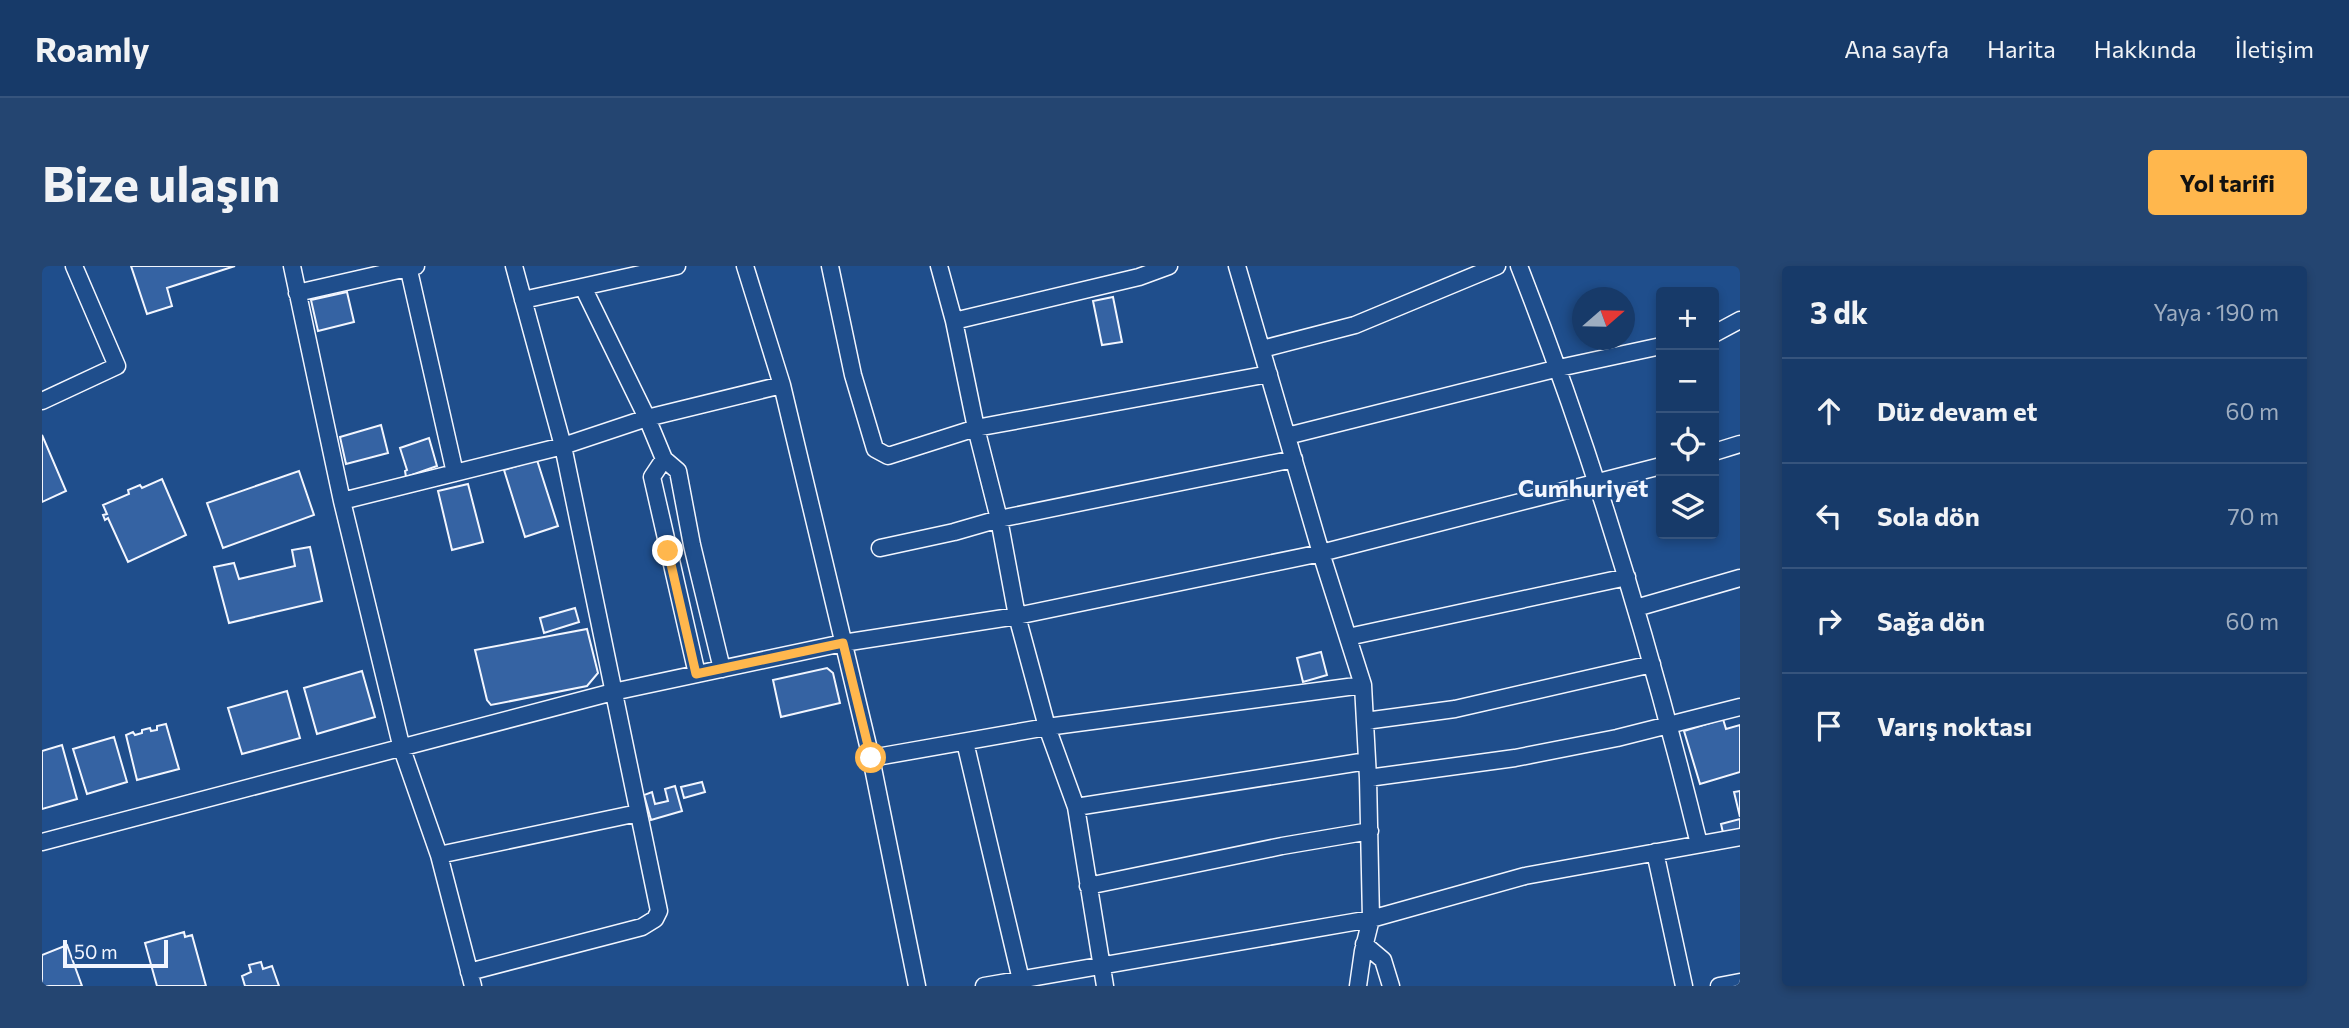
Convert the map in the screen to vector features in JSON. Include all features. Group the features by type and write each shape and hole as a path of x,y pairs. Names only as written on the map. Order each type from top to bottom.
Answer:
{"street":[{"path":"42,401 117,366 74,266"},
{"path":"292,266 342,501 402,749 439,855 471,979 642,927 655,919 659,911 563,446 514,266"},
{"path":"523,300 677,266"},
{"path":"745,266 782,385 871,758 917,986"},
{"path":"830,266 853,375 875,449 888,456 976,428 1269,374"},
{"path":"939,266 999,519 1017,616 1047,727 1076,807 1105,986"},
{"path":"954,321 1137,272 1169,266"},
{"path":"1237,266 1321,553 1363,685 1371,919 1364,944 1358,986"},
{"path":"1262,349 1355,325 1497,266"},
{"path":"1519,266 1559,368 1627,577 1670,726 1699,844"},
{"path":"297,293 411,267 455,473"},
{"path":"583,287 664,459 678,471 692,545 722,669"},
{"path":"1719,331 1740,320"},
{"path":"1287,436 1559,368 1656,347"},
{"path":"342,501 563,446 647,418 782,385"},
{"path":"1719,450 1740,444"},
{"path":"880,548 999,519 1294,458"},
{"path":"664,459 652,477 696,674"},
{"path":"42,842 613,692 843,643 1017,616 1321,553 1656,467"},
{"path":"1348,637 1627,577"},
{"path":"1636,608 1740,578"},
{"path":"1365,721 1455,709 1652,664"},
{"path":"871,758 1047,727 1363,685"},
{"path":"1368,778 1515,758 1670,726 1740,707"},
{"path":"965,742 1021,980"},
{"path":"1076,807 1367,761"},
{"path":"439,855 638,813"},
{"path":"1088,886 1282,846 1370,831"},
{"path":"984,986 1371,919 1525,876 1740,837"},
{"path":"1655,852 1684,986"},
{"path":"1364,944 1383,960 1391,986"},
{"path":"1719,986 1740,982"}],"building":[{"path":"131,266 235,266 167,288 172,306 147,314"},
{"path":"347,292 354,322 318,331 311,300"},
{"path":"1113,297 1122,342 1102,345 1093,301"},
{"path":"381,425 388,453 346,464 340,437"},
{"path":"42,435 66,491 42,502"},
{"path":"429,438 437,466 406,477 407,470 400,448"},
{"path":"537,460 558,526 525,537 504,470"},
{"path":"299,471 314,515 223,548 207,503"},
{"path":"162,479 186,535 128,562 108,518 105,520 103,515 107,514 103,505 129,494 128,490 140,485 142,488"},
{"path":"468,484 483,542 452,550 438,491"},
{"path":"310,547 322,601 229,623 214,567 234,563 239,579 295,566 292,550"},
{"path":"575,608 579,622 544,633 540,618"},
{"path":"587,629 598,673 587,686 491,705 487,700 475,650"},
{"path":"1321,652 1327,675 1303,682 1297,658"},
{"path":"827,668 833,673 840,703 781,717 773,680"},
{"path":"362,671 375,717 317,734 304,688"},
{"path":"287,691 300,738 242,754 228,708"},
{"path":"1723,719 1726,729 1740,725 1740,772 1700,784 1684,731"},
{"path":"166,724 179,769 137,780 126,735 133,732 135,735 142,733 142,730 150,728 151,731 157,730 157,726"},
{"path":"114,737 127,782 87,794 73,749"},
{"path":"62,745 77,799 42,809 42,751"},
{"path":"702,782 705,792 684,798 681,787"},
{"path":"675,786 682,811 651,820 644,795 652,792 655,804 668,801 665,789"},
{"path":"1740,791 1740,817 1734,792"},
{"path":"1740,819 1740,833 1724,837 1721,824"},
{"path":"184,932 185,937 192,935 206,986 157,986 145,943"},
{"path":"67,945 82,986 42,986 42,955"},
{"path":"261,962 263,969 272,966 279,986 245,986 242,976 251,972 249,965"}],"district":[{"name":"Cumhuriyet","path":"1583,487"}],"route":[{"path":"668,551 696,674 843,643 871,758"}]}
